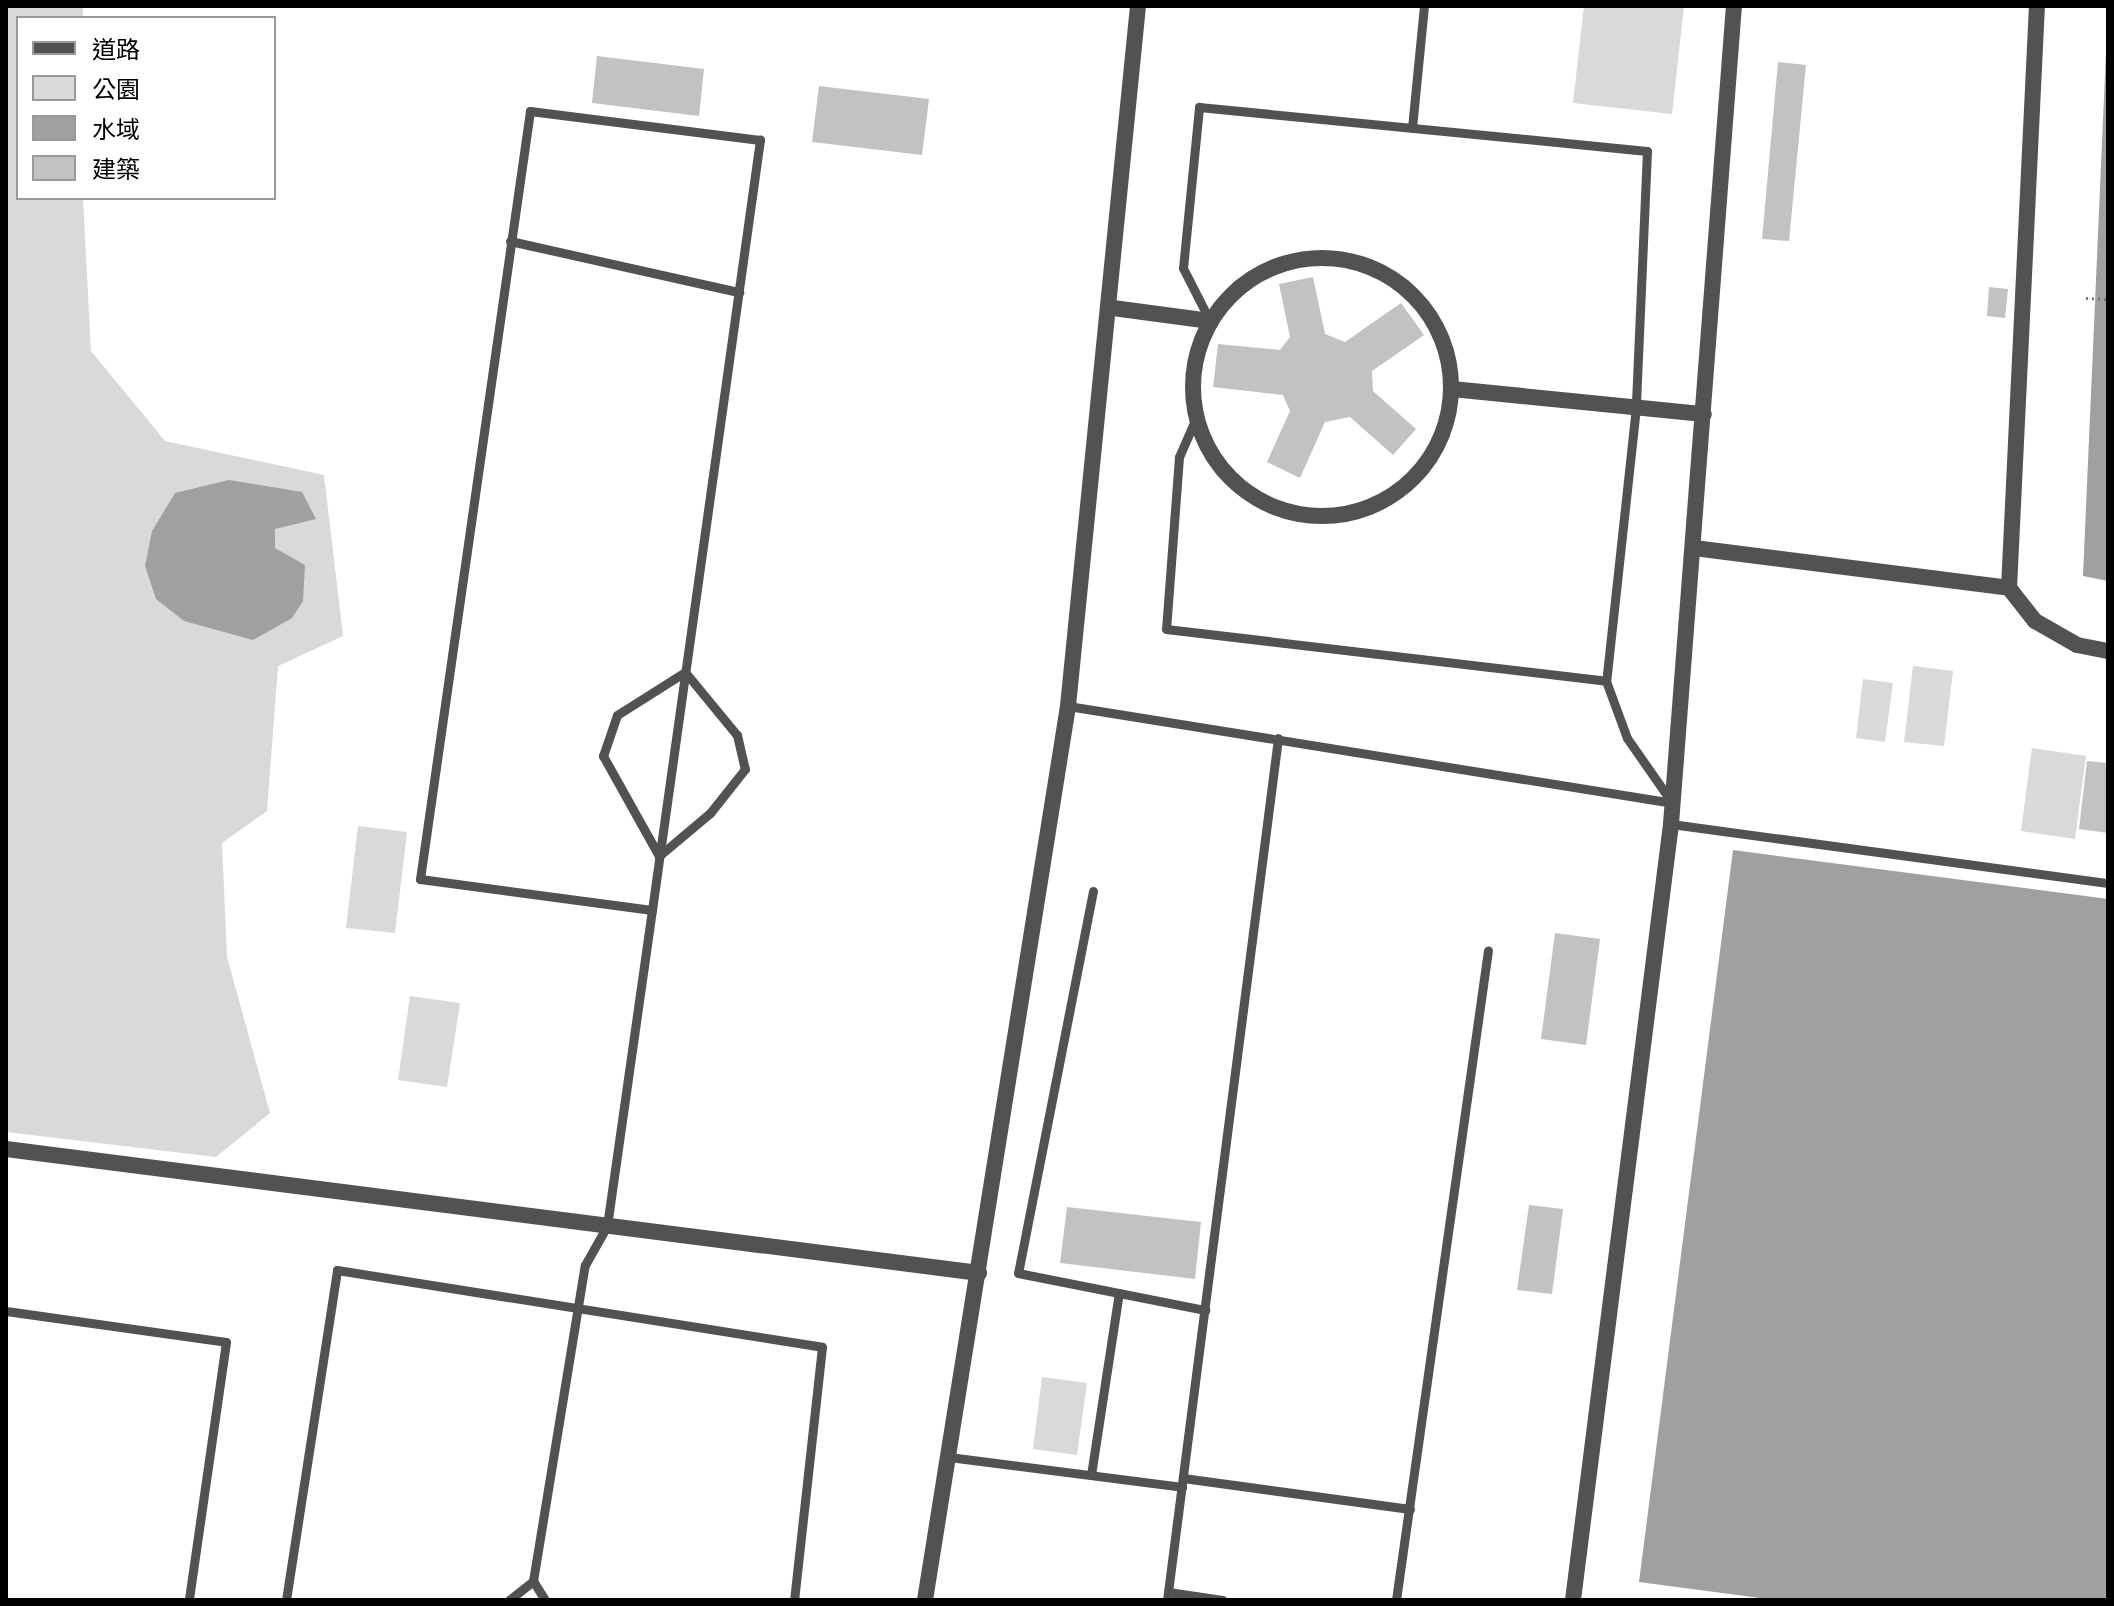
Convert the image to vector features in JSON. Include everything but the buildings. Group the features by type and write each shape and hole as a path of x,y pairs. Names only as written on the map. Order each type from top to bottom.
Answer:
{"street":[{"path":"925,1600 1068,706 1113,308 1138,6"},
{"path":"1573,1600 1671,824 1734,6"},
{"path":"2037,6 2009,588 2035,621 2077,645 2108,651"},
{"path":"1318,258 1357,263 1393,279 1430,315 1452,389 1447,420 1418,474 1395,494 1337,515 1275,508 1248,493 1207,447 1196,418 1192,385 1210,321 1267,270 1318,258"},
{"path":"1113,308 1210,321"},
{"path":"1452,389 1704,414"},
{"path":"1694,548 2009,588"},
{"path":"6,1149 979,1273"}],"lane":[{"path":"1412,128 1424,6"},
{"path":"1210,321 1183,268 1199,107 1647,151 1636,407 1606,681 1627,738 1673,803"},
{"path":"545,1600 533,1581 585,1265 607,1226 652,910 760,140 530,111 420,879 652,910"},
{"path":"510,241 739,292"},
{"path":"1196,418 1179,457 1166,629 1606,681"},
{"path":"659,856 710,813 745,769 737,735 685,672"},
{"path":"659,856 603,756 617,715 685,672"},
{"path":"1068,706 1673,803"},
{"path":"1222,1600 1168,1596 1278,738"},
{"path":"1671,824 2108,883"},
{"path":"1093,891 1018,1273 1205,1310"},
{"path":"1396,1600 1488,950"},
{"path":"286,1600 337,1270 822,1347 794,1600"},
{"path":"1091,1475 1119,1293"},
{"path":"6,1311 226,1342 189,1600"},
{"path":"949,1457 1410,1509"},
{"path":"509,1600 533,1581"}],"path":[{"path":"2086,298 2108,299"}],"green space":[{"path":"6,6 83,6 83,16 16,16 16,200 83,200 91,351 165,441 324,475 343,636 278,666 267,811 222,843 227,957 270,1113 216,1157 6,1132"},
{"path":"1584,6 1684,6 1672,114 1573,103"},
{"path":"1913,666 1953,671 1944,746 1904,742"},
{"path":"1863,679 1893,683 1885,742 1856,738"},
{"path":"2032,748 2086,756 2075,839 2021,831"},
{"path":"358,826 407,832 395,933 346,928"},
{"path":"410,996 460,1003 447,1087 398,1080"},
{"path":"1042,1377 1087,1383 1077,1455 1033,1449"}],"water":[{"path":"2108,6 2108,581 2083,576"},
{"path":"229,480 302,492 316,519 275,529 275,548 305,565 303,601 292,618 253,640 184,621 156,599 145,566 152,531 175,493"},
{"path":"1733,850 2108,899 2108,1600 1775,1600 1639,1582"}]}
